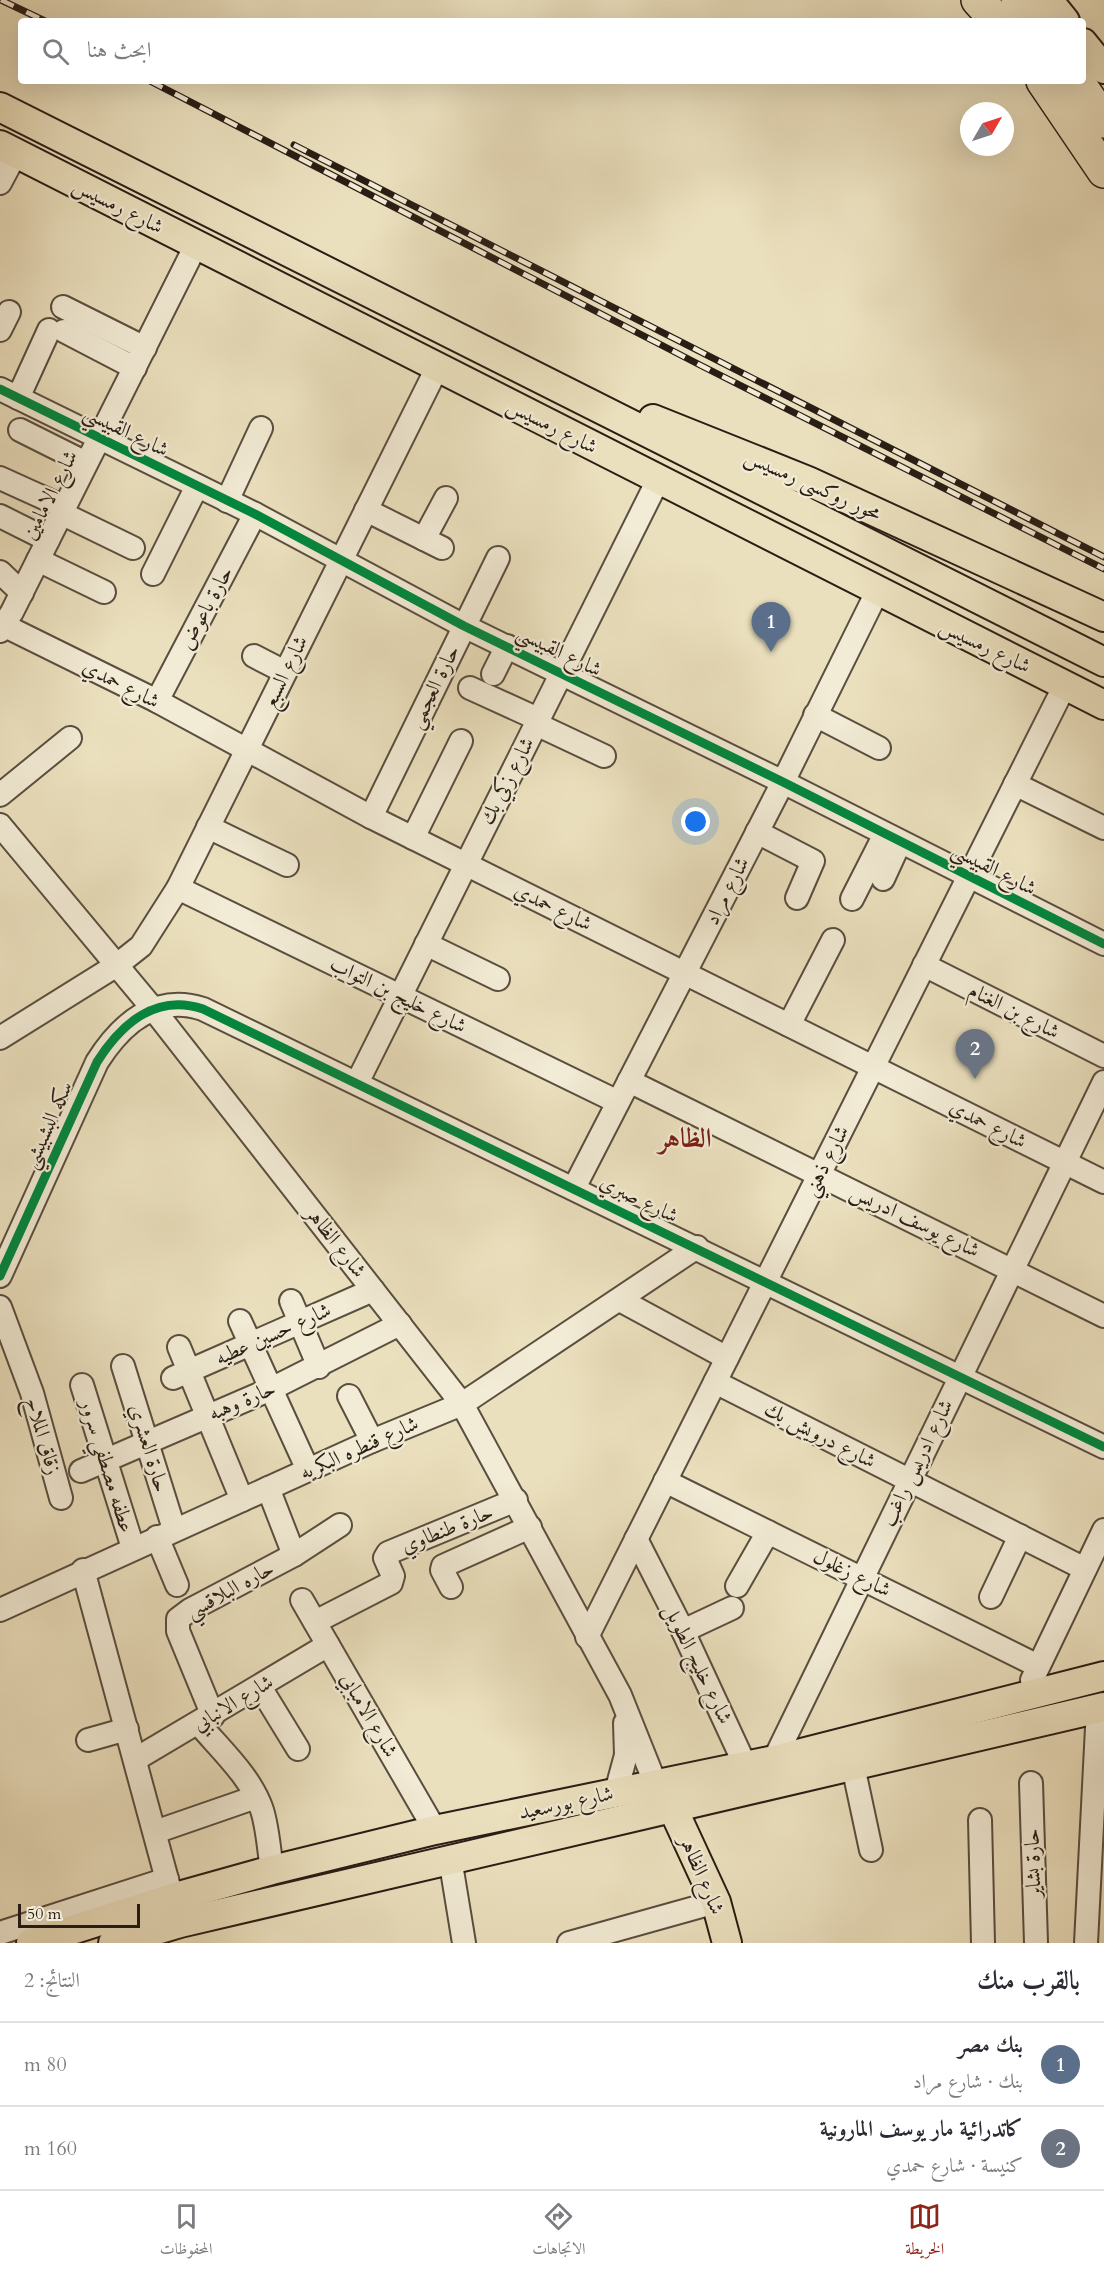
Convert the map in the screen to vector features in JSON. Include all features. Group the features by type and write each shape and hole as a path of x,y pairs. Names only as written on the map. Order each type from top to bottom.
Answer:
{"highway":[{"path":"978,0 994,18"},
{"path":"992,0 1008,18"},
{"path":"1018,0 1031,18"},
{"path":"1045,84 1104,171"},
{"path":"1061,84 1101,130"},
{"path":"1078,84 1101,130"}],"main road":[{"path":"1001,0 1017,18"},
{"path":"1031,0 1046,18"},
{"path":"1048,0 1063,18"},
{"path":"1086,47 1104,69"},
{"path":"1086,71 1104,92"},
{"path":"1070,84 1101,130"},
{"name":"شارع رمسيس","path":"0,107 1104,662"},
{"name":"شارع رمسيس","path":"8,149 1104,705"},
{"name":"محور روكسى رمسيس","path":"516,368 764,462 1104,616"},
{"name":"شارع بورسعيد","path":"113,1943 180,1923 450,1858 674,1809 762,1775 1023,1697 1104,1676"},
{"name":"شارع بورسعيد","path":"31,1943 170,1889 272,1870 435,1830 656,1785 853,1766 1101,1708"},
{"name":"شارع الظاهر","path":"674,1809 716,1902 727,1943"}],"street":[{"path":"0,183 8,149"},
{"name":"شارع الامامين","path":"2,628 196,245"},
{"path":"63,307 140,358"},
{"path":"9,393 57,330 140,358"},
{"name":"شارع السبع","path":"0,1038 117,965 141,946 178,888 437,368"},
{"name":"شارع القبيسي","path":"9,393 255,514 465,626 562,672 1104,944"},
{"path":"227,501 261,428"},
{"path":"20,430 86,463"},
{"path":"0,478 133,548"},
{"name":"شارع زكي بك","path":"357,1083 658,480"},
{"path":"153,574 197,486"},
{"path":"366,510 433,544 446,498"},
{"name":"حارة باعوض","path":"157,701 255,514"},
{"path":"0,516 48,540"},
{"name":"حارة العجمي","path":"371,817 498,558"},
{"path":"38,560 104,592"},
{"path":"0,572 22,592"},
{"name":"شارع مراد","path":"573,1188 783,782 878,592"},
{"name":"شارع حمدي","path":"2,628 157,701 371,817 1104,1182"},
{"path":"493,674 507,646"},
{"path":"254,656 285,672"},
{"name":"شارع ذهني","path":"587,1637 1065,685"},
{"path":"470,688 604,756"},
{"path":"815,715 879,748"},
{"path":"0,795 70,738"},
{"path":"413,838 461,741"},
{"path":"1015,784 1104,828"},
{"name":"شارع الظاهر","path":"1,826 154,1010 462,1404 620,1695 656,1785"},
{"path":"208,827 287,865"},
{"path":"757,832 813,861 814,864 797,898"},
{"path":"883,879 893,838"},
{"path":"852,899 893,838"},
{"name":"شارع خليج بن التواب","path":"178,888 618,1102"},
{"path":"789,1025 833,940"},
{"path":"426,944 498,979"},
{"name":"شارع بن الغنام","path":"924,965 1104,1056"},
{"name":"شارع صبري","path":"154,1010 170,1003 187,1004 203,1009 766,1280 1104,1447"},
{"name":"سكه البشبيشي","path":"0,1276 97,1062 111,1040 124,1028 154,1010"},
{"name":"شارع يوسف ادريس","path":"629,1081 1104,1316"},
{"name":"شارع ادريس راغب","path":"762,1775 1104,1082"},
{"name":"شارع قنطره البكريه","path":"0,1610 165,1533 372,1441 462,1404 697,1247"},
{"name":"شارع حسين عطيه","path":"181,1374 373,1290"},
{"path":"620,1300 727,1358"},
{"path":"291,1301 319,1367"},
{"name":"زقاق الملاح","path":"0,1307 32,1393 61,1498"},
{"path":"240,1321 308,1470"},
{"name":"حارة وهبه","path":"81,1471 272,1389 400,1324"},
{"path":"179,1347 181,1374 208,1416 242,1500"},
{"name":"حارة العشري","path":"123,1366 147,1441 177,1585"},
{"name":"شارع درويش بك","path":"715,1382 1085,1569"},
{"name":"عطفه مصطفي سرور","path":"82,1385 133,1548"},
{"path":"349,1396 372,1441"},
{"name":"شارع زغلول","path":"665,1481 1038,1666"},
{"path":"268,1488 294,1554"},
{"name":"حارة طنطاوي","path":"315,1622 391,1583 393,1576 385,1558 388,1553 516,1500"},
{"name":"حاره البلاقسي","path":"206,1720 178,1631 178,1619 190,1610 294,1554 340,1525"},
{"path":"452,1587 442,1570 443,1566 530,1527"},
{"path":"1023,1697 1104,1530"},
{"path":"683,1631 735,1597 768,1532"},
{"path":"991,1597 1020,1536"},
{"name":"شارع خليج الطويل","path":"636,1539 683,1631 762,1775"},
{"path":"83,1570 170,1889"},
{"name":"شارع الامبابي","path":"302,1600 435,1830"},
{"name":"شارع الانبابي","path":"136,1759 206,1720 328,1645"},
{"path":"260,1687 298,1749"},
{"name":"شارع الظاهر","path":"616,1792 622,1775 626,1745 620,1695"},
{"path":"1086,1943 1101,1708"},
{"path":"206,1720 256,1797 262,1811 272,1870"},
{"path":"88,1740 127,1729"},
{"path":"853,1766 871,1850"},
{"name":"حارة بشاير","path":"1031,1783 1036,1943"},
{"path":"155,1832 256,1797"},
{"path":"980,1820 983,1943"},
{"path":"450,1858 464,1943"},
{"name":"شارع بورسعيد","path":"0,1933 170,1889"},
{"path":"568,1943 716,1902"}],"railway":[{"path":"1,0 39,18"},
{"path":"156,84 700,365 1104,569"},
{"path":"294,145 1104,557"}],"cycle path":[{"path":"0,389 255,514 464,626 783,782 1104,944"},
{"path":"0,1276 97,1062 117,1035 141,1015 170,1005 186,1005 203,1009 1104,1447"}],"place":[{"name":"بنك مصر","path":"771,652"},
{"name":"كاتدرائية مار يوسف المارونية","path":"975,1079"}],"district":[{"name":"الظاهر","path":"685,1138"}]}
